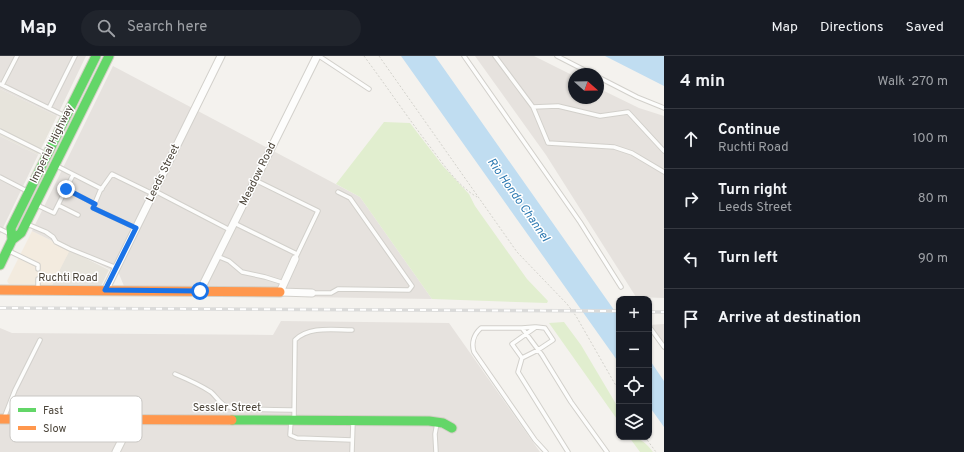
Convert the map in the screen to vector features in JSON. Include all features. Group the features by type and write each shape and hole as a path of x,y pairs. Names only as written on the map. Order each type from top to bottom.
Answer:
{"street":[{"name":"Imperial Highway","path":"1,262 8,250 12,237 11,228 96,56"},
{"name":"Imperial Highway","path":"12,237 21,233 26,224 108,56"},
{"name":"Leeds Street","path":"105,290 221,56"},
{"name":"Meadow Road","path":"200,291 318,56"},
{"path":"280,292 296,257"},
{"name":"Ruchti Road","path":"0,290 312,293"},
{"name":"Sessler Street","path":"142,420 292,423 353,421 438,422 452,428"},
{"path":"116,452 121,442"}],"lane":[{"path":"17,56 1,85 66,116"},
{"path":"49,108 75,56"},
{"path":"318,56 369,89"},
{"path":"464,56 580,222 621,287"},
{"path":"495,56 533,107 548,143 614,146 632,153 664,172"},
{"path":"557,56 580,68"},
{"path":"604,80 637,97 664,108"},
{"path":"533,107 558,106 600,116 628,112 664,151"},
{"path":"0,131 48,154"},
{"path":"54,165 102,189"},
{"path":"36,204 54,212 73,174"},
{"path":"136,228 93,208 102,189 112,174 230,230"},
{"path":"0,177 29,192"},
{"path":"234,222 296,257 318,211 255,180"},
{"path":"66,189 95,204"},
{"path":"312,293 331,293 338,289 409,290 412,286 350,198 338,192"},
{"path":"58,205 78,214"},
{"path":"26,224 46,232 53,237 56,242 70,249 117,268"},
{"path":"0,229 12,237"},
{"path":"8,250 38,265 38,270"},
{"path":"217,256 229,261 242,272 284,283"},
{"path":"38,279 38,290"},
{"path":"522,358 512,344 536,327"},
{"path":"546,452 530,434 474,352 474,338 481,328 545,328 553,340 522,358 518,372 568,452"},
{"path":"522,328 571,402 607,452"},
{"path":"352,330 308,332 300,335 295,340 294,410 290,435 297,438 352,440"},
{"path":"652,330 664,347"},
{"path":"12,396 40,340"},
{"path":"175,374 212,392 221,403 227,407 237,409 294,410"},
{"path":"2,419 10,401"},
{"path":"352,452 353,421"},
{"path":"436,452 435,434 438,422"}],"path":[{"path":"364,56 446,168 471,193 478,197"},
{"path":"378,56 518,252 567,304 576,316 616,387"},
{"path":"647,440 656,452"}],"shaded area":[{"path":"0,56 86,56 57,116 0,89"},
{"path":"475,56 534,56 568,73 568,104 604,104 604,91 639,108 664,116 664,298 635,296 546,155"},
{"path":"113,66 360,197 432,299 304,297 304,289 124,286 119,274 32,231"},
{"path":"0,89 57,116 38,155 0,136"},
{"path":"0,136 38,155 0,234"},
{"path":"32,231 70,250 52,285 9,284 7,281"},
{"path":"69,250 109,270 101,286 52,285"},
{"path":"281,321 449,323 540,452 0,452 0,328 12,333 273,335"},
{"path":"664,324 664,344 652,329 652,325"}],"green space":[{"path":"384,122 410,123 443,166 469,194 475,206 527,279 548,301 547,303 432,299 360,197 336,184"},
{"path":"564,322 581,345 616,404 616,418 549,323"},
{"path":"631,440 640,440 653,452 640,452"}],"water":[{"name":"Rio Hondo Channel","path":"401,56 435,56 616,313 616,359"},
{"path":"605,56 664,56 664,86"},
{"path":"652,363 664,381 664,427 652,410"}],"railway":[{"path":"0,308 616,311"},
{"path":"652,312 664,312"}],"traffic: fast":[{"path":"12,240 11,228 96,56"},
{"path":"0,265 12,240 21,233 109,56"},
{"path":"232,420 429,421 443,423 452,428"}],"traffic: slow":[{"path":"0,290 280,292"},
{"path":"0,419 10,419"},
{"path":"142,420 232,420"}],"route":[{"path":"66,189 95,204 93,208 136,228 105,290 200,291"}]}
